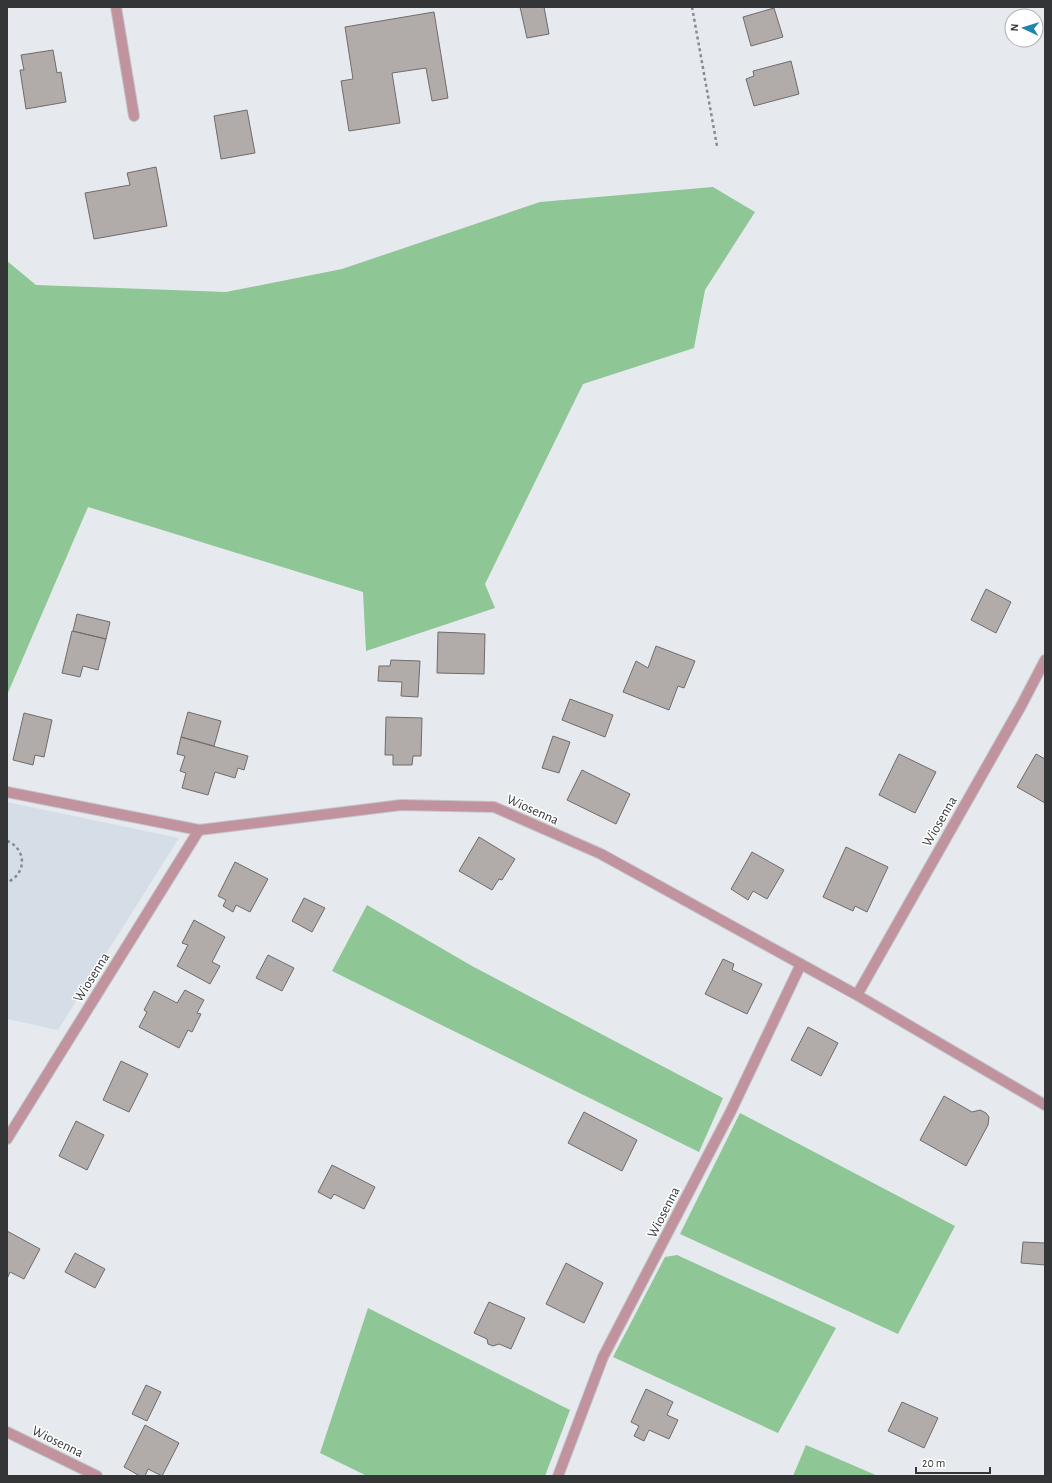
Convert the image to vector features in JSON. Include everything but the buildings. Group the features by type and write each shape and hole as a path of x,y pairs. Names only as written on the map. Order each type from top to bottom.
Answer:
{"street":[{"path":"116,7 134,116"},
{"name":"Wiosenna","path":"857,995 1021,706 1045,660"},
{"name":"Wiosenna","path":"7,792 198,830 400,805 494,807 601,854 857,995 1045,1105"},
{"name":"Wiosenna","path":"7,1139 198,830"},
{"name":"Wiosenna","path":"558,1476 603,1357 731,1111 801,964"},
{"name":"Wiosenna","path":"7,1432 96,1476"}],"path":[{"path":"692,7 717,146"},
{"path":"7,841 15,844 21,854 18,874 7,883"}],"shaded area":[{"path":"7,802 179,838 58,1030 7,1019"}],"green space":[{"path":"713,187 755,212 705,290 694,348 583,384 485,584 495,608 366,651 363,592 88,507 7,695 7,261 36,285 226,292 342,269 540,202"},
{"path":"367,905 472,966 723,1098 699,1152 332,971"},
{"path":"740,1113 955,1226 898,1334 680,1234"},
{"path":"677,1255 836,1328 778,1433 613,1357 665,1257"},
{"path":"368,1308 570,1410 545,1476 367,1476 320,1453"},
{"path":"806,1445 878,1476 793,1476"}]}
